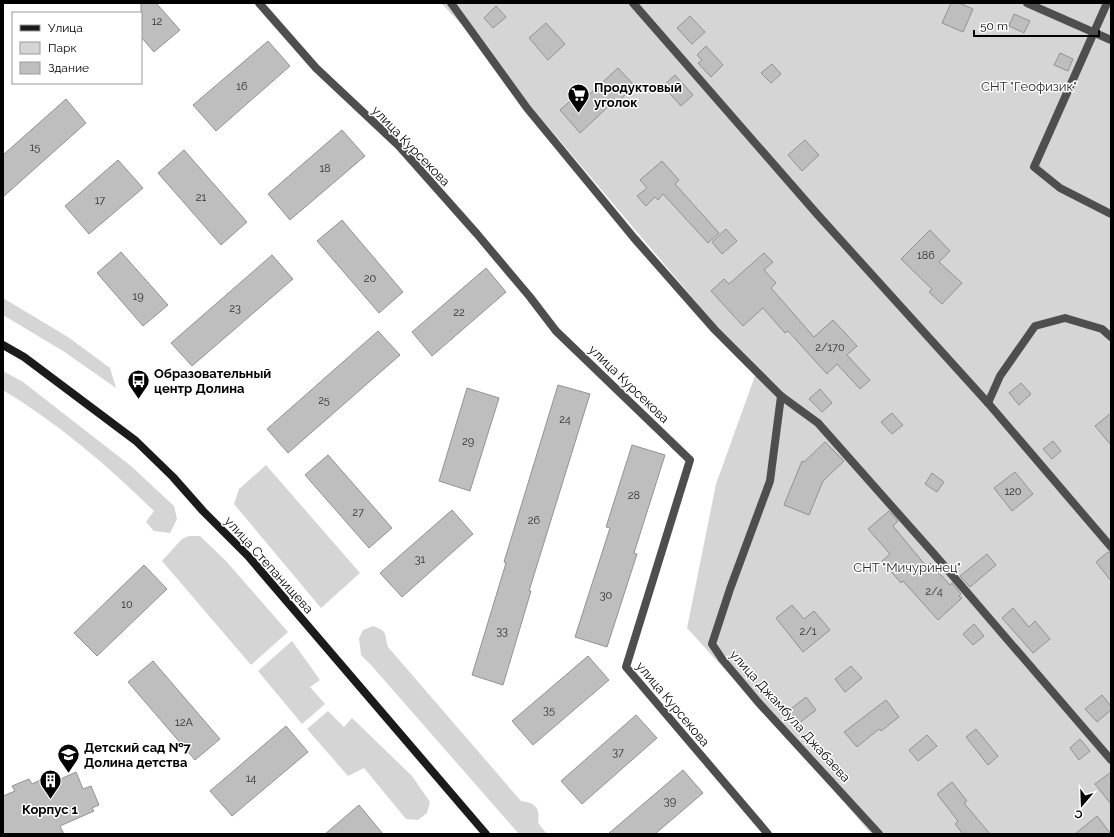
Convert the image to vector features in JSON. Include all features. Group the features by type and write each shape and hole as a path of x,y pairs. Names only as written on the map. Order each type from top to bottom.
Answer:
{"street":[{"name":"улица Курсекова","path":"259,3 316,68 399,146 477,234 530,297 556,331 690,460 626,667 768,834"},
{"path":"451,3 527,108 634,238 715,330 781,396 818,423 934,554 1111,760"},
{"path":"633,3 817,214 988,403 1111,547"},
{"path":"1027,3 1111,40"},
{"path":"1107,3 1034,167 1060,188 1111,214"},
{"path":"988,403 1000,376 1035,326 1065,318 1102,329 1111,337"},
{"name":"улица Степанищева","path":"3,346 24,357 136,441 174,477 203,511 248,556 486,834"},
{"name":"улица Джамбула Джабаева","path":"781,396 770,481 730,589 712,644 722,659 758,702 879,834"}],"green space":[{"name":"СНТ \"Мичуринец\"","path":"441,3 1111,3 1111,834 871,834 825,780 687,628 716,484 756,373 464,27"},
{"path":"3,298 68,337 110,368 116,388 63,351 3,315"},
{"path":"3,371 23,382 131,466 174,506 177,519 170,533 154,531 146,522 154,511 101,462 44,417 3,390"},
{"path":"266,465 360,573 321,608 234,504 239,489"},
{"path":"189,536 200,536 226,561 288,632 251,665 162,561 182,539"},
{"path":"373,626 384,632 388,647 521,801 534,805 538,810 538,823 547,834 519,834 361,655 359,638 363,630"},
{"path":"292,641 320,680 310,687 325,704 302,724 258,671"},
{"path":"328,711 344,727 352,718 412,776 430,802 427,813 418,820 406,819 364,768 348,776 307,729"}],"building":[{"path":"141,3 156,3 180,30 154,52 142,38"},
{"path":"951,3 959,3 973,9 963,32 942,23"},
{"path":"496,6 506,17 493,28 484,18"},
{"path":"1014,14 1030,21 1024,33 1009,26"},
{"path":"690,16 705,32 692,44 677,28"},
{"path":"546,23 565,44 548,60 529,38"},
{"path":"268,41 290,66 216,131 193,105"},
{"path":"706,46 723,65 711,77 698,63 702,60 697,55"},
{"path":"1060,53 1073,59 1068,71 1054,65"},
{"path":"772,64 781,74 771,83 761,73"},
{"path":"618,68 635,86 612,107 610,105 580,133 560,110 576,96 581,102"},
{"path":"675,75 693,95 681,106 663,86"},
{"path":"66,99 86,123 3,197 3,155"},
{"path":"342,130 365,156 290,220 268,194"},
{"path":"805,140 819,155 802,171 788,155"},
{"path":"184,150 247,222 221,245 158,173"},
{"path":"118,160 143,188 89,234 65,206"},
{"path":"662,161 679,180 675,184 719,233 708,243 663,194 658,200 655,197 646,206 637,196 647,188 640,180"},
{"path":"342,220 403,292 379,313 317,241"},
{"path":"726,229 737,241 722,254 712,242"},
{"path":"930,230 950,251 939,262 962,283 942,304 929,292 932,289 901,259"},
{"path":"121,252 168,305 143,326 97,273"},
{"path":"764,253 773,262 764,270 776,283 771,288 814,337 833,320 857,346 847,355 870,380 860,389 837,364 827,374 788,331 785,333 763,308 743,326 711,291 724,279 729,284"},
{"path":"272,255 293,279 192,366 171,343"},
{"path":"486,268 506,292 432,356 412,332"},
{"path":"378,331 400,355 288,453 267,429"},
{"path":"1021,383 1031,394 1019,405 1009,393"},
{"path":"558,385 590,394 529,591 531,591 503,685 472,675 506,563 504,562"},
{"path":"467,388 499,398 470,491 439,481"},
{"path":"820,389 832,403 822,412 809,399"},
{"path":"892,413 903,425 892,434 881,422"},
{"path":"1111,413 1111,445 1095,426"},
{"path":"1053,441 1061,451 1052,459 1043,449"},
{"path":"825,442 844,461 823,481 809,515 784,505 802,461 804,462"},
{"path":"632,445 665,455 634,553 637,554 607,647 575,637 610,528 606,527"},
{"path":"328,455 392,528 369,548 305,475"},
{"path":"1015,472 1033,494 1012,511 994,488"},
{"path":"932,473 944,482 937,492 925,484"},
{"path":"452,510 473,534 402,597 380,573"},
{"path":"889,511 898,521 893,526 926,566 930,563 950,585 952,583 961,594 959,596 962,598 938,620 903,581 901,583 882,561 890,554 868,529"},
{"path":"1108,552 1111,552 1111,581 1096,562"},
{"path":"987,554 996,565 970,587 960,576"},
{"path":"144,565 167,589 97,656 74,633"},
{"path":"792,605 804,619 814,611 830,630 803,652 776,618"},
{"path":"1013,608 1029,627 1035,621 1050,639 1033,653 1002,618"},
{"path":"974,624 984,636 973,645 963,634"},
{"path":"588,656 609,680 533,745 512,721"},
{"path":"153,661 220,739 195,760 128,682"},
{"path":"851,666 862,678 845,692 835,679"},
{"path":"1102,695 1111,706 1111,710 1097,722 1085,709"},
{"path":"806,697 816,710 798,724 787,712"},
{"path":"886,700 899,717 881,731 879,729 857,747 844,732"},
{"path":"636,715 657,738 582,804 561,781"},
{"path":"286,726 308,752 232,816 210,791"},
{"path":"976,729 998,756 988,765 966,737"},
{"path":"927,735 937,746 918,761 909,750"},
{"path":"1080,739 1090,751 1079,760 1070,748"},
{"path":"683,770 703,793 655,834 608,834"},
{"name":"Корпус 1","path":"76,772 83,789 91,786 99,805 92,808 94,811 60,826 64,834 3,834 3,796 15,791 12,786 29,779 32,784 40,780 43,787"},
{"path":"1111,772 1111,804 1095,784"},
{"path":"952,782 967,801 964,803 990,834 963,834 955,824 958,821 937,794"},
{"path":"359,805 383,834 325,834"},
{"path":"1097,816 1111,834 1075,834"}],"place":[{"name":"Продуктовый уголок","path":"578,114"},
{"name":"Образовательный центр Долина","path":"138,400"},
{"name":"Детский сад №7 Долина детства","path":"69,774"},
{"name":"Корпус 1","path":"50,800"}],"park label":[{"name":"СНТ \"Геофизик\"","path":"1029,86"}]}
